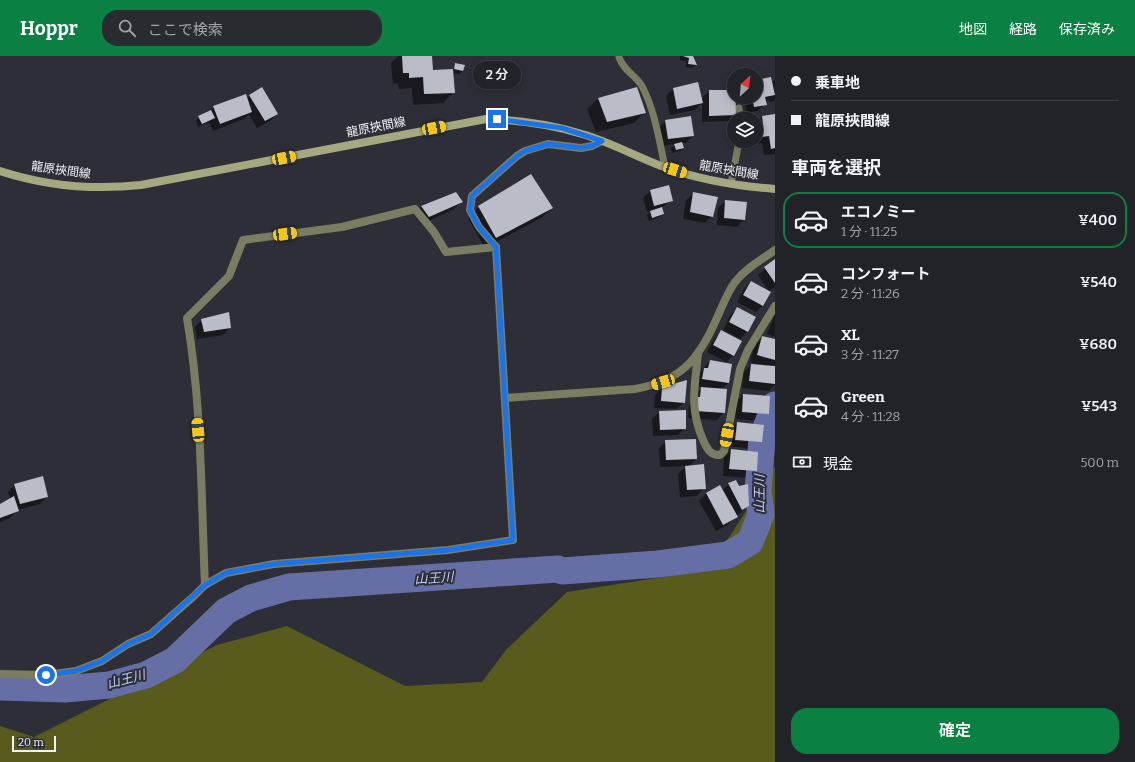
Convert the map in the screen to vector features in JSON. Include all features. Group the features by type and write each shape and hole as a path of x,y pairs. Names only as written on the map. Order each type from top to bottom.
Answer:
{"main road":[{"name":"龍原挾間線","path":"0,171 35,180 65,185 109,188 141,185 486,119 515,121 562,128 602,141 665,167 699,178 731,184 775,188"}],"street":[{"path":"0,674 46,675 76,671 102,661 128,644 151,634 205,585 226,573 274,564 448,550 513,540 506,398 496,247 479,227 470,210 472,196 517,156 532,148 548,144 581,148 592,146 602,141"},
{"path":"205,585 199,445 191,339 187,318 229,276 243,240 342,227 415,209 434,232 446,252 496,247"},
{"path":"506,398 645,387 663,382 679,374 698,353 736,281 751,266 775,250"},
{"path":"698,353 694,396 695,417 707,448 712,454 720,455 724,451 740,369 748,350 775,306"}],"lane":[{"path":"619,57 624,66 637,79 647,97 665,167"},
{"path":"739,108 739,112"},
{"path":"731,184 738,148"}],"shaded area":[{"path":"775,466 775,762 0,762 0,726 34,737 217,645 287,626 405,686 482,682 506,650 567,592 708,570"}],"building":[{"path":"402,56 432,56 433,70 453,69 455,93 424,94 423,77 409,78 409,73 403,73"},
{"path":"683,56 693,56 697,65 688,64 689,58"},
{"path":"455,63 465,65 463,71 454,69"},
{"path":"771,77 775,95 765,97 767,105 754,107 753,104 763,104 763,79"},
{"path":"698,82 703,103 677,109 673,88"},
{"path":"262,87 278,114 265,121 249,95"},
{"path":"637,87 646,113 607,122 598,98"},
{"path":"709,90 727,90 727,104 736,104 737,112 727,112 727,115 709,116"},
{"path":"246,94 252,112 220,124 213,106"},
{"path":"211,110 215,118 202,124 198,116"},
{"path":"775,114 775,148 771,149 769,136 763,137 763,116"},
{"path":"691,116 694,136 668,139 665,120"},
{"path":"682,142 684,148 676,150 674,144"},
{"path":"531,174 553,208 496,238 478,206"},
{"path":"669,185 673,201 654,206 650,190"},
{"path":"456,192 463,202 429,217 421,206"},
{"path":"693,192 718,197 713,217 690,212"},
{"path":"725,200 747,202 745,220 724,218"},
{"path":"662,207 664,214 652,218 650,211"},
{"path":"775,259 775,283 764,267"},
{"path":"751,281 771,292 763,306 743,295"},
{"path":"737,307 756,317 748,332 729,322"},
{"path":"229,312 231,328 204,332 201,319"},
{"path":"721,330 742,341 734,356 713,345"},
{"path":"762,336 775,339 775,360 757,355"},
{"path":"710,360 732,364 729,383 702,379 704,368 708,368"},
{"path":"751,364 775,366 775,384 749,381"},
{"path":"687,380 685,403 661,401 662,387"},
{"path":"701,387 727,389 725,413 695,411 696,397 700,397"},
{"path":"743,394 770,396 769,414 742,412"},
{"path":"686,410 686,429 660,430 659,411"},
{"path":"737,422 764,425 762,442 735,440"},
{"path":"696,439 697,459 666,460 665,440"},
{"path":"731,449 758,452 757,471 729,469"},
{"path":"704,464 706,489 687,490 685,466"},
{"path":"43,476 48,497 20,504 14,484"},
{"path":"736,480 739,486 748,484 749,506 742,510 728,483"},
{"path":"720,485 738,517 723,525 706,493"},
{"path":"14,496 19,511 0,518 0,504"}],"waterway":[{"name":"山王川","path":"0,687 65,689 109,685 146,675 175,660 226,611 251,598 289,587 558,569 562,571 658,564 728,555 750,542 761,514 758,491 762,438 775,405"}],"route":[{"path":"46,675 76,671 102,661 128,644 151,634 205,585 226,573 274,564 320,562 448,550 513,540 504,358 496,247 479,227 470,210 472,196 517,156 539,145 548,144 581,148 592,146 602,141 562,128 497,119"}]}
